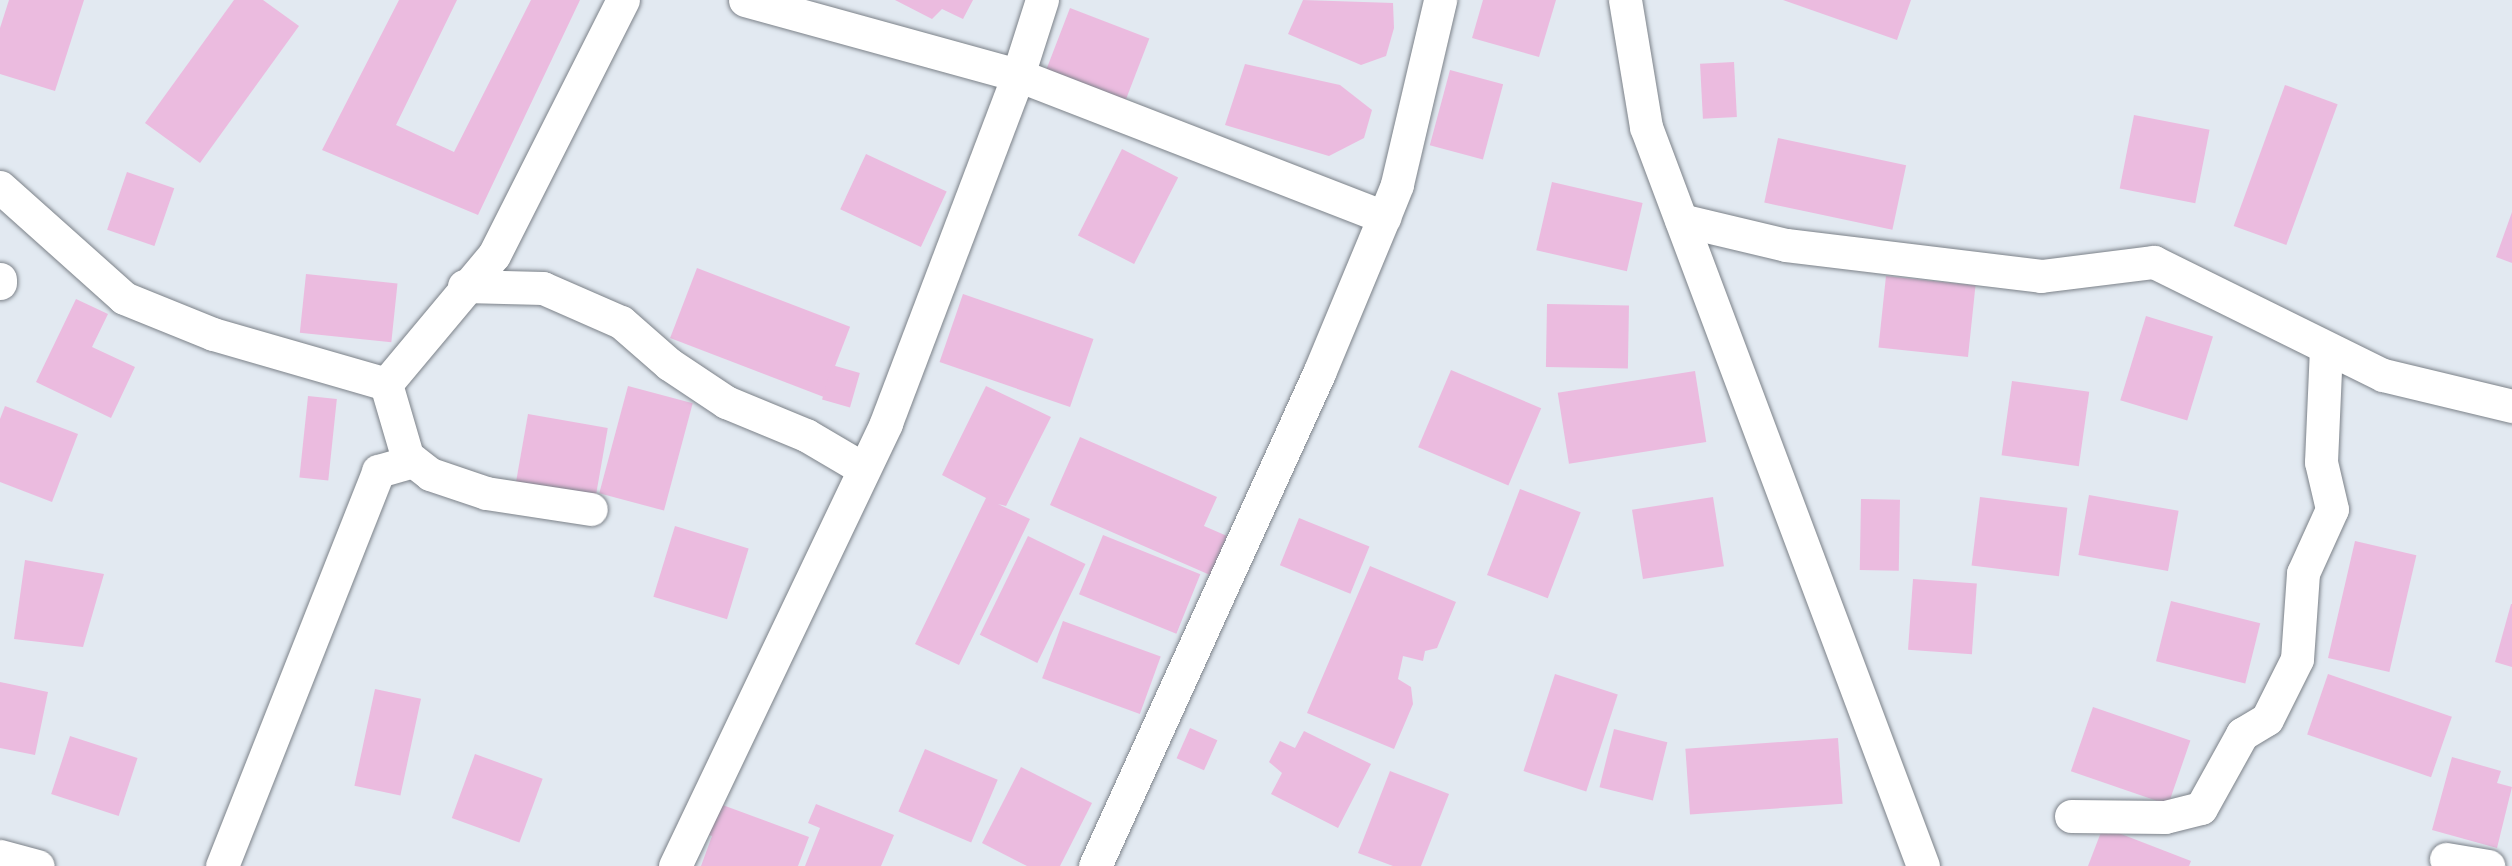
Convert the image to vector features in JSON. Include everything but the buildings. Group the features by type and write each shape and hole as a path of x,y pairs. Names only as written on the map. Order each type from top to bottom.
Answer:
{"street":[{"path":"386,384 433,333 464,286 494,255 623,0"},
{"path":"745,0 1018,75 1384,217"},
{"path":"675,866 886,423 1018,75 1042,0"},
{"path":"1095,866 1313,385 1384,217 1397,184 1440,0"},
{"path":"1625,0 1646,127 1923,866"},
{"path":"0,187 124,298 213,334 386,384"},
{"path":"1681,220 1786,245 2041,276 2154,262 2383,376 2512,406"},
{"path":"464,286 542,288 621,322 669,364 726,402 806,435 864,469"},
{"path":"2071,816 2165,817 2201,808 2242,734 2267,719 2297,659 2303,573 2332,509 2320,462 2326,348"},
{"path":"386,384 407,456 430,474 485,493 591,509"},
{"path":"222,866 378,471 413,461"},
{"path":"0,856 38,866"},
{"path":"2446,859 2488,866"}]}
